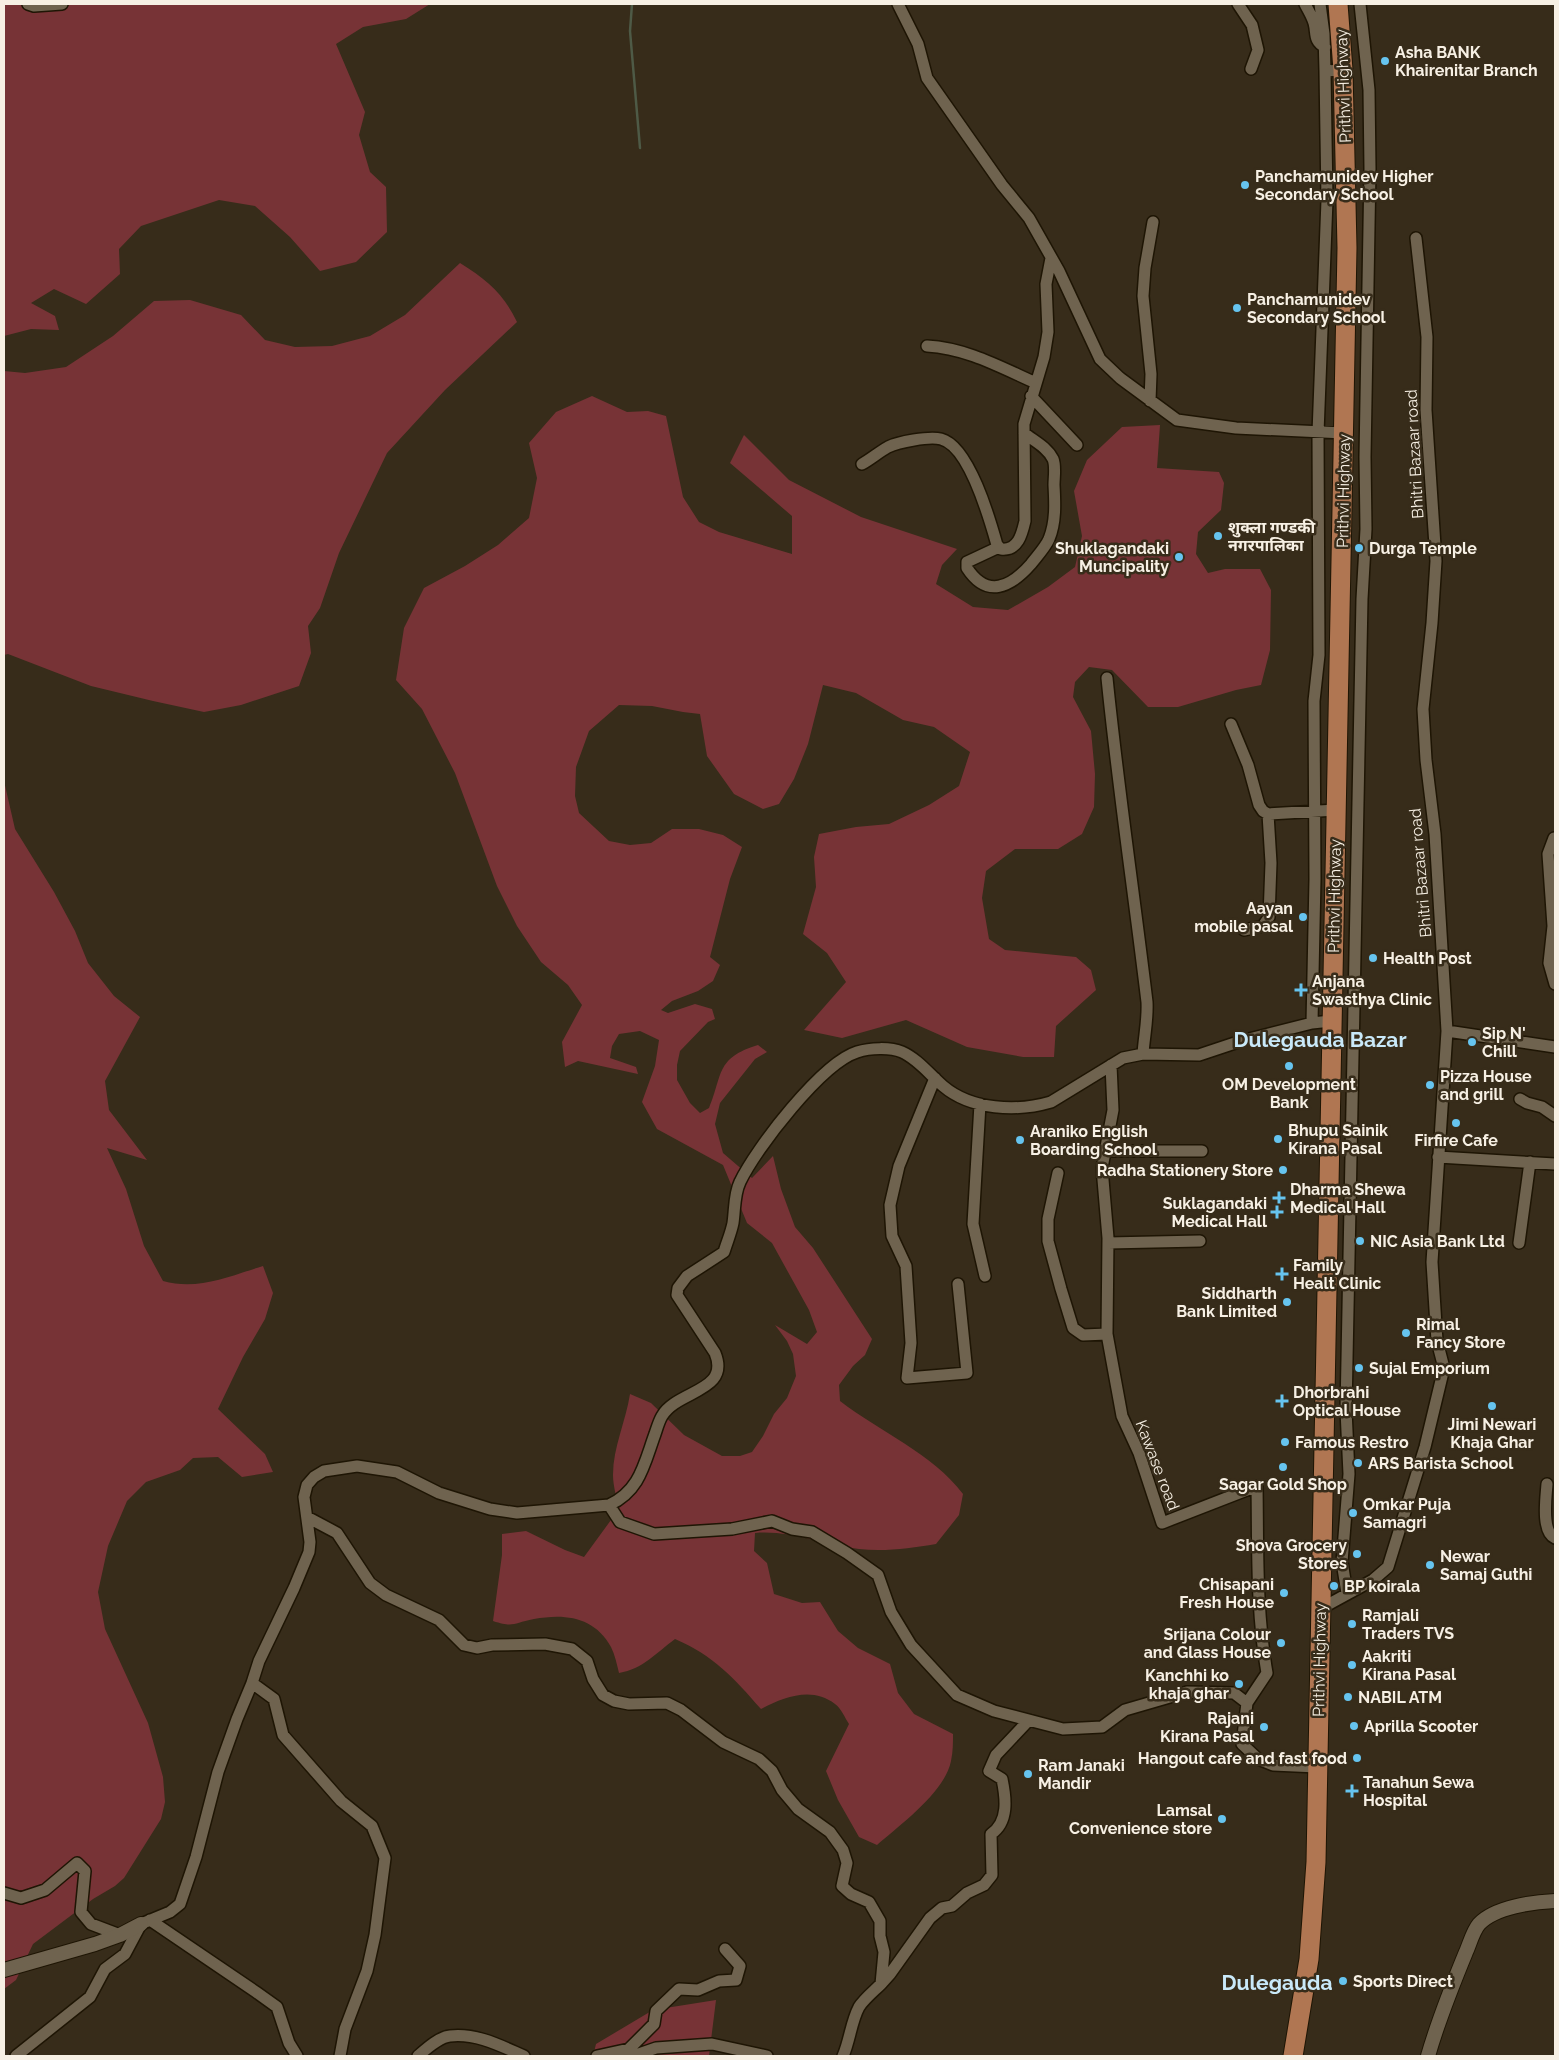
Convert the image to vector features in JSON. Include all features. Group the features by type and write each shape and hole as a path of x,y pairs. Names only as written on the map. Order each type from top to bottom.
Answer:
{"highway":[{"name":"Prithvi Highway","path":"1293,2056 1310,1959 1316,1862 1344,433 1346,205 1334,70 1338,4"}],"street":[{"path":"28,4 34,6 62,4"},
{"path":"898,4 918,44 927,78 1002,185 1028,218 1051,258 1100,358 1120,378 1177,420 1236,428 1344,433"},
{"path":"1238,4 1252,25 1258,50 1251,69"},
{"path":"1306,4 1314,22 1316,39 1319,44 1325,47"},
{"path":"1312,1023 1315,879 1314,701 1319,655 1318,433 1334,70 1325,47 1320,4"},
{"path":"1348,1593 1342,1562 1349,1474 1346,1410 1348,1248 1362,617 1366,529 1365,457 1369,207 1368,90 1360,4"},
{"path":"1346,205 1369,207"},
{"path":"1150,401 1151,374 1143,296 1145,268 1153,222"},
{"name":"Bhitri Bazaar road","path":"1320,1608 1373,1580 1388,1566 1425,1447 1444,1368 1436,1341 1432,1262 1447,1031 1435,834 1426,760 1423,709 1436,561 1426,410 1426,337 1416,238"},
{"path":"862,464 889,446 928,438 942,439 954,448 970,470 986,507 1001,550 1007,550 1015,546 1022,536 1026,505 1024,424 1044,357 1048,332 1046,284 1051,258"},
{"path":"927,346 947,347 968,353 1036,383"},
{"path":"1031,396 1077,445"},
{"path":"999,547 968,562 967,568 981,584 993,587 1006,586 1024,572 1049,539 1054,521 1054,461 1048,451 1024,433"},
{"path":"1107,678 1118,783 1136,904 1147,1002 1148,1017 1144,1040 1144,1054"},
{"path":"1231,724 1248,765 1263,811 1268,814 1336,810"},
{"path":"1244,930 1263,926 1269,917 1271,863 1268,814"},
{"path":"1555,838 1548,854 1553,926 1549,963 1555,984"},
{"path":"4,1970 120,1935 170,1912 180,1904 196,1857 218,1772 259,1661 309,1552 310,1542 304,1497 307,1485 314,1477 324,1471 357,1466 397,1472 439,1493 490,1509 517,1513 608,1505 622,1499 634,1487 662,1416 679,1400 711,1384 716,1376 718,1360 715,1353 683,1307 677,1295 678,1288 692,1272 724,1252 733,1224 739,1183 763,1143 816,1081 843,1059 858,1052 890,1049 902,1052 945,1088 980,1104 1003,1108 1039,1106 1051,1102 1123,1058 1144,1054 1199,1055 1241,1041 1312,1023 1331,1021"},
{"path":"1447,1031 1555,1046"},
{"path":"1058,1173 1048,1218 1048,1241 1061,1289 1073,1328 1083,1335 1107,1334 1108,1243 1102,1168 1113,1110 1111,1065"},
{"path":"935,1078 899,1166 890,1205 892,1236 906,1266 911,1343 907,1378 967,1372 958,1284"},
{"path":"1520,1099 1542,1107 1555,1116"},
{"path":"980,1104 973,1224 984,1276"},
{"path":"1106,1151 1202,1151"},
{"path":"1438,1157 1555,1164"},
{"path":"1519,1243 1530,1162"},
{"path":"1108,1243 1200,1241"},
{"name":"Kawase road","path":"1107,1334 1122,1416 1138,1453 1162,1523 1257,1486 1260,1618 1267,1673 1247,1703 1242,1744 1258,1759 1273,1765 1317,1767"},
{"path":"1547,1484 1546,1527 1551,1536 1555,1538"},
{"path":"608,1505 620,1522 654,1534 732,1529 772,1521 792,1529 812,1532 847,1553 878,1575 891,1612 911,1645 957,1694 994,1711 1063,1729 1102,1727 1125,1710 1187,1692 1234,1693 1247,1703"},
{"path":"307,1517 337,1533 370,1583 386,1595 439,1620 464,1645 477,1648 492,1645 545,1644 572,1649 587,1662 593,1679 603,1695 614,1701 629,1704 667,1703 681,1710 723,1742 759,1759 772,1771 782,1790 798,1809 830,1832 843,1850 846,1863 842,1886 851,1894 869,1902 880,1921 880,1936 884,1952 883,1979 881,1984"},
{"path":"252,1683 274,1699 283,1735 341,1801 372,1826 385,1858 375,1935 367,1971 345,2030 340,2056"},
{"path":"843,2056 853,2020 860,2005 890,1974 930,1918 942,1908 952,1906 967,1893 984,1884 992,1876 991,1834 1002,1822 1005,1794 1002,1779 989,1771 996,1755 1029,1720"},
{"path":"4,1893 21,1898 45,1890 77,1863 85,1872 81,1912 91,1924 120,1935"},
{"path":"1428,2056 1457,1972 1479,1925 1493,1915 1514,1907 1528,1903 1555,1901"},
{"path":"16,2056 90,1997 105,1969 125,1954 145,1922"},
{"path":"145,1922 277,2007 289,2042 297,2056"},
{"path":"597,2056 628,2049 654,2024 656,2011 679,1989 698,1990 718,1981 736,1980 740,1966 725,1949"},
{"path":"418,2056 430,2046 449,2036 485,2039 524,2056"},
{"path":"633,2056 656,2048 712,2044 766,2056"}],"shaded area":[{"path":"4,4 430,4 406,19 363,27 336,44 365,112 359,135 370,172 386,187 387,232 356,262 320,271 290,237 255,206 219,200 141,226 119,249 120,274 86,304 54,289 31,303 55,316 59,330 31,329 4,336"},
{"path":"460,263 478,275 500,295 517,322 445,390 387,453 339,553 320,608 308,626 311,653 299,686 241,705 204,712 91,686 8,654 4,655 4,371 25,373 66,367 113,336 154,301 190,300 241,315 265,340 295,347 332,346 370,336 405,315"},
{"path":"592,396 627,412 648,411 666,416 683,497 699,522 719,532 792,554 792,516 730,463 744,435 789,480 861,517 957,549 942,565 936,584 973,607 1008,610 1048,587 1075,567 1082,536 1074,491 1087,460 1122,427 1160,425 1157,468 1219,472 1224,483 1221,510 1198,532 1196,554 1208,573 1225,569 1260,569 1271,590 1270,650 1261,685 1236,690 1178,707 1148,707 1112,670 1089,667 1075,682 1073,697 1091,731 1095,774 1094,807 1082,834 1058,849 1015,849 986,871 982,898 989,939 1005,950 1076,957 1091,970 1096,990 1056,1026 1054,1057 1023,1057 967,1047 906,1020 842,1038 804,1030 846,982 827,953 803,934 816,887 814,857 819,834 856,827 889,824 929,805 959,786 970,752 934,727 903,720 856,693 823,685 808,744 794,779 779,804 763,809 734,794 707,756 700,714 652,706 619,705 589,731 576,767 575,796 579,813 609,841 630,845 651,843 672,829 699,829 723,835 742,847 730,879 710,957 720,965 713,981 698,991 672,1001 661,1010 668,1013 695,1004 712,1009 715,1019 708,1022 680,1051 677,1065 677,1080 690,1103 700,1113 709,1108 719,1077 727,1062 744,1050 758,1045 767,1052 755,1059 720,1103 715,1124 723,1153 752,1178 773,1156 781,1189 795,1227 813,1248 872,1339 865,1355 853,1366 839,1385 840,1401 921,1455 963,1494 959,1515 936,1544 898,1549 869,1550 782,1534 755,1533 754,1551 767,1563 774,1594 802,1603 820,1602 838,1631 858,1648 890,1664 898,1693 914,1714 953,1734 951,1761 947,1773 940,1784 909,1818 877,1845 859,1837 838,1800 826,1771 849,1724 835,1704 817,1695 798,1695 788,1697 761,1709 722,1668 701,1653 675,1639 642,1664 619,1673 611,1647 597,1629 588,1623 568,1617 546,1617 514,1624 493,1621 502,1555 502,1534 526,1531 584,1557 619,1509 613,1475 617,1444 630,1394 651,1403 684,1435 722,1456 740,1456 752,1452 763,1436 774,1414 787,1398 796,1376 793,1354 787,1341 775,1325 807,1344 817,1332 809,1310 772,1243 747,1223 723,1165 657,1129 642,1102 655,1066 659,1040 640,1031 619,1034 612,1046 610,1058 636,1067 638,1074 578,1061 565,1067 562,1042 582,1005 568,985 541,962 517,926 497,886 455,773 422,709 396,680 404,628 424,588 465,566 498,545 529,518 537,478 529,443 556,412"},
{"path":"4,781 15,829 54,892 75,931 88,963 114,996 140,1017 105,1081 109,1110 147,1160 107,1148 126,1189 144,1246 163,1281 176,1284 214,1281 263,1266 273,1293 265,1319 243,1357 218,1409 265,1454 273,1472 242,1477 218,1457 193,1458 180,1470 146,1482 127,1501 108,1546 98,1592 105,1629 148,1723 163,1777 165,1802 161,1819 124,1878 33,1944 16,1980 4,1989"},
{"path":"716,2000 709,2056 593,2056 596,2044 653,2010"}],"waterway":[{"path":"632,4 630,31 640,148"}],"place":[{"name":"Asha BANK Khairenitar Branch","path":"1385,61"},
{"name":"Panchamunidev Higher Secondary School","path":"1245,185"},
{"name":"Panchamunidev Secondary School","path":"1237,308"},
{"name":"शुक्ला गण्डकी नगरपालिका","path":"1218,536"},
{"name":"Durga Temple","path":"1359,548"},
{"name":"Shuklagandaki Muncipality","path":"1179,557"},
{"name":"Aayan mobile pasal","path":"1303,917"},
{"name":"Health Post","path":"1373,958"},
{"name":"Anjana Swasthya Clinic","path":"1301,990"},
{"name":"Sip N' Chill","path":"1472,1042"},
{"name":"OM Development Bank","path":"1289,1066"},
{"name":"Pizza House and grill","path":"1430,1085"},
{"name":"Firfire Cafe","path":"1456,1123"},
{"name":"Bhupu Sainik Kirana Pasal","path":"1278,1139"},
{"name":"Araniko English Boarding School","path":"1020,1140"},
{"name":"Radha Stationery Store","path":"1283,1170"},
{"name":"Dharma Shewa Medical Hall","path":"1279,1198"},
{"name":"Suklagandaki Medical Hall","path":"1277,1212"},
{"name":"NIC Asia Bank Ltd","path":"1360,1241"},
{"name":"Family Healt Clinic","path":"1282,1274"},
{"name":"Siddharth Bank Limited","path":"1287,1302"},
{"name":"Rimal Fancy Store","path":"1406,1333"},
{"name":"Sujal Emporium","path":"1359,1368"},
{"name":"Dhorbrahi Optical House","path":"1282,1401"},
{"name":"Jimi Newari Khaja Ghar","path":"1492,1406"},
{"name":"Famous Restro","path":"1285,1442"},
{"name":"ARS Barista School","path":"1358,1463"},
{"name":"Sagar Gold Shop","path":"1283,1467"},
{"name":"Omkar Puja Samagri","path":"1353,1513"},
{"name":"Shova Grocery Stores","path":"1357,1554"},
{"name":"Newar Samaj Guthi","path":"1430,1565"},
{"name":"BP koirala","path":"1334,1586"},
{"name":"Chisapani Fresh House","path":"1284,1593"},
{"name":"Ramjali Traders TVS","path":"1352,1624"},
{"name":"Srijana Colour and Glass House","path":"1281,1643"},
{"name":"Aakriti Kirana Pasal","path":"1352,1665"},
{"name":"Kanchhi ko khaja ghar","path":"1239,1684"},
{"name":"NABIL ATM","path":"1348,1697"},
{"name":"Aprilla Scooter","path":"1354,1726"},
{"name":"Rajani Kirana Pasal","path":"1264,1727"},
{"name":"Hangout cafe and fast food","path":"1357,1758"},
{"name":"Ram Janaki Mandir","path":"1028,1774"},
{"name":"Tanahun Sewa Hospital","path":"1352,1791"},
{"name":"Lamsal Convenience store","path":"1222,1819"},
{"name":"Sports Direct","path":"1343,1981"}],"district":[{"name":"Dulegauda Bazar","path":"1320,1040"},
{"name":"Dulegauda","path":"1277,1983"}]}
